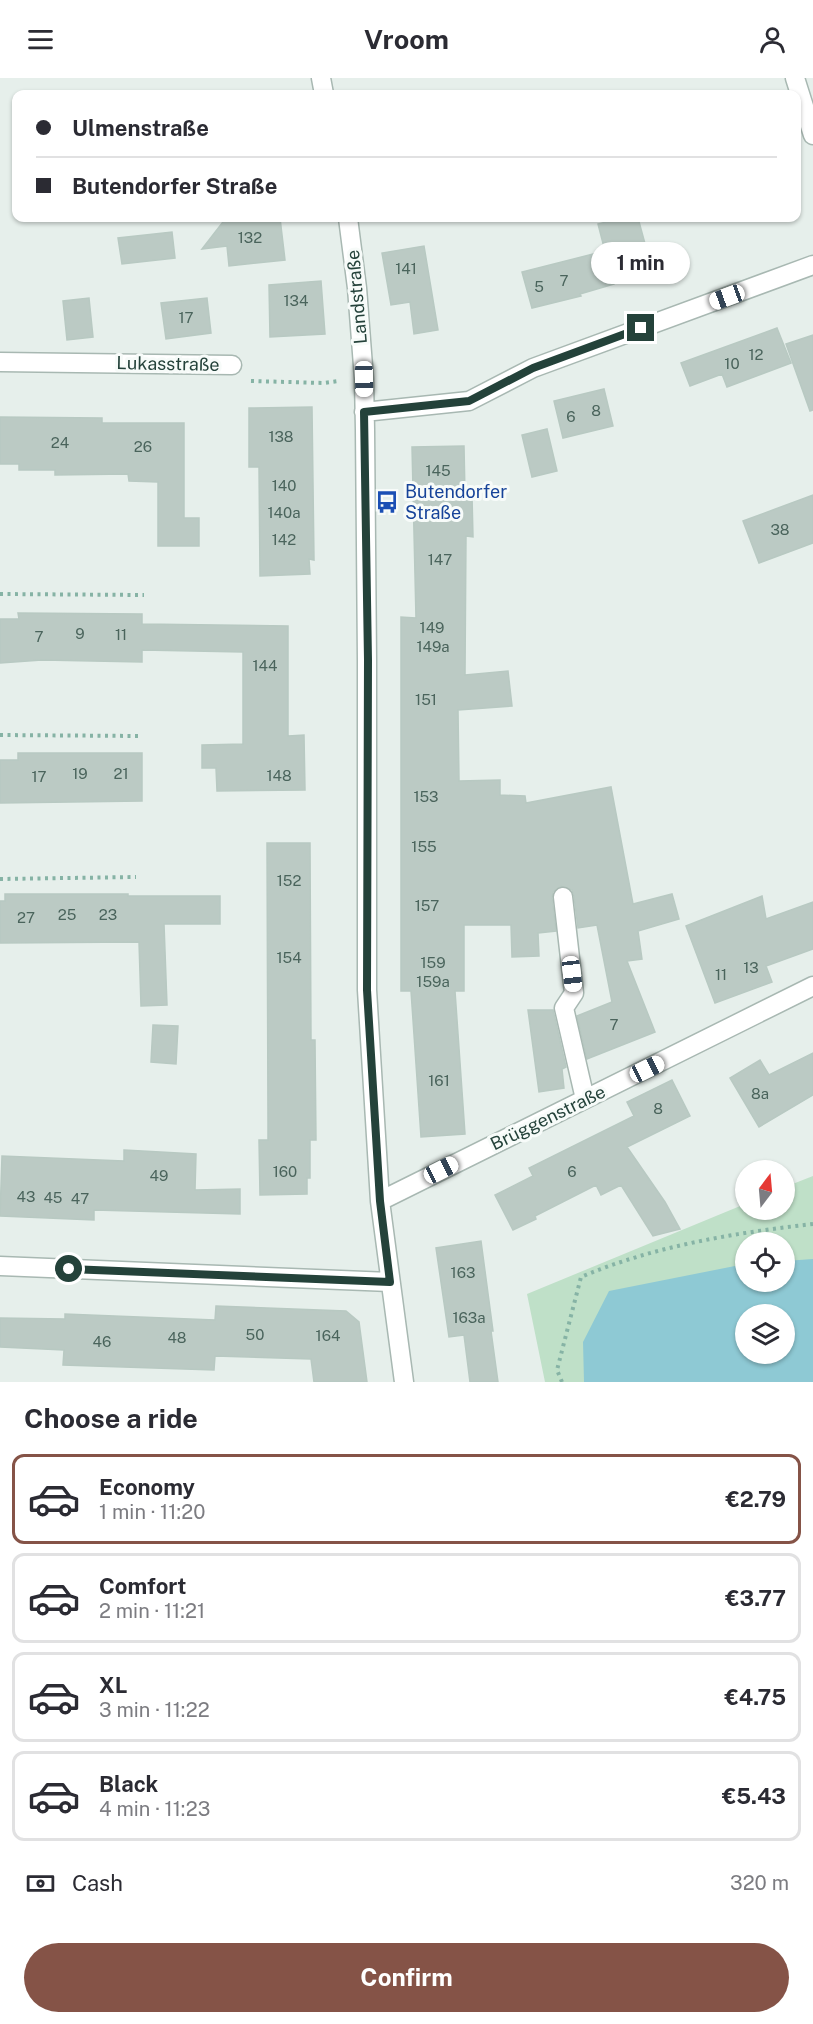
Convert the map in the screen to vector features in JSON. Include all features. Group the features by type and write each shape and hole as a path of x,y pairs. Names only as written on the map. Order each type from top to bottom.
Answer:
{"street":[{"path":"801,97 813,135"},
{"name":"Landstraße","path":"349,222 357,288 364,379 368,660 367,990 380,1201 404,1382"},
{"path":"364,412 469,401 533,368 813,265"},
{"name":"Lukasstraße","path":"0,362 232,365"},
{"path":"563,897 574,993 564,1008 585,1100"},
{"name":"Brüggenstraße","path":"380,1201 813,986"},
{"path":"0,1266 390,1282"}],"path":[{"name":"Lukasstraße","path":"232,365 242,380 324,383 364,379"},
{"path":"0,594 144,595"},
{"path":"0,735 140,736"},
{"path":"0,879 136,877"},
{"path":"562,1382 557,1370 581,1277 617,1261 736,1233 813,1224"}],"green space":[{"path":"813,1176 813,1382 545,1382 527,1294 735,1208 735,1220 795,1220 795,1183"}],"water":[{"path":"813,1259 813,1382 584,1382 583,1342 609,1291 735,1266 735,1292 795,1292 795,1260"}],"building":[{"path":"223,222 280,222 285,260 229,266 227,246 202,249"},
{"path":"639,222 650,262 611,273 614,284 580,294 581,296 532,308 522,272 605,251 598,224"},
{"path":"172,232 175,258 122,264 118,238"},
{"path":"424,246 438,330 414,334 410,302 391,305 382,253"},
{"path":"321,281 325,334 270,337 269,285"},
{"path":"89,298 93,337 67,340 63,301"},
{"path":"207,298 211,333 166,339 161,303"},
{"path":"777,328 791,363 727,387 722,374 690,386 681,363"},
{"path":"813,335 813,410 810,411 786,344"},
{"path":"604,389 613,426 563,438 554,401"},
{"path":"312,407 314,560 309,559 310,574 260,576 259,467 249,467 249,408"},
{"path":"0,417 102,418 102,423 184,423 184,518 199,518 199,546 158,546 158,482 129,481 128,474 55,475 55,470 19,470 19,464 0,464"},
{"path":"547,429 557,471 532,477 522,435"},
{"path":"464,446 465,495 472,496 473,537 466,536 465,675 508,671 512,706 458,710 459,781 500,780 500,795 525,796 526,803 611,787 633,904 672,894 679,919 638,931 642,959 627,961 655,1032 587,1059 577,1016 612,1002 597,925 578,928 572,890 561,886 553,892 556,931 538,933 539,956 512,957 511,925 464,925 464,991 455,991 465,1134 421,1137 411,991 401,991 401,617 416,618 412,447"},
{"path":"813,495 813,543 759,563 743,521"},
{"path":"18,613 142,614 142,624 288,626 288,736 304,735 305,790 217,791 216,768 202,768 202,745 243,744 243,652 142,650 142,662 42,660 0,663 0,619 19,619"},
{"path":"18,753 142,753 142,801 0,803 0,760 18,760"},
{"path":"267,843 310,843 311,1040 315,1040 316,1140 310,1140 310,1178 307,1178 307,1194 260,1195 259,1140 268,1140"},
{"path":"5,894 220,896 220,924 164,924 167,1005 141,1006 139,942 0,943 0,901 5,901"},
{"path":"762,896 766,919 813,902 813,949 766,966 772,982 715,1003 686,926"},
{"path":"528,1010 553,1010 566,1067 562,1069 564,1088 539,1092"},
{"path":"153,1025 178,1026 176,1064 151,1062"},
{"path":"813,1053 813,1095 759,1127 730,1078 760,1060 769,1075"},
{"path":"672,1080 690,1116 627,1147 665,1202 680,1229 653,1236 621,1185 601,1195 596,1185 535,1216 536,1219 513,1230 495,1195 533,1176 529,1168 634,1116 627,1102"},
{"path":"124,1150 196,1154 195,1190 240,1189 240,1214 94,1210 94,1220 0,1216 2,1156 124,1161"},
{"path":"481,1241 498,1382 470,1382 464,1335 449,1337 436,1248"},
{"path":"216,1306 346,1311 359,1322 367,1382 314,1382 311,1359 215,1356 214,1370 63,1365 64,1350 0,1347 0,1318 65,1319 65,1314 215,1320"}],"place":[{"name":"Butendorfer Straße","path":"387,502"}],"route":[{"path":"69,1269 390,1282 380,1201 367,990 368,660 364,412 469,401 533,368 641,328"}]}
